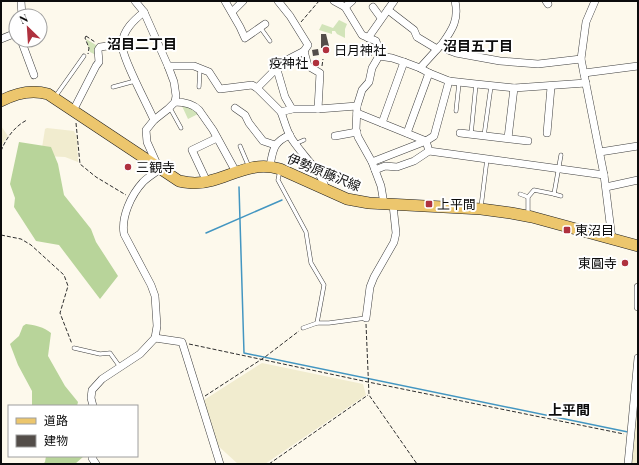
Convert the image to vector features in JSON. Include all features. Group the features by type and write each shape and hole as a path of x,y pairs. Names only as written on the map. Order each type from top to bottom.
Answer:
{"main road":[{"name":"伊勢原藤沢線","path":"1,101 13,95 30,91 41,92 54,98 179,181 194,183 207,182 258,166 275,167 353,201 389,205 480,209 528,216 638,246"}],"street":[{"path":"135,1 144,12 174,82 176,96 172,105"},
{"path":"225,1 245,38 262,25"},
{"path":"232,12 243,1"},
{"path":"278,1 298,26 308,45 304,51 273,67 278,73 284,97 297,111"},
{"path":"334,1 345,7 362,35 376,41 379,56 372,68 369,82 362,90 357,110 356,132 372,162 389,205 396,233 394,242 370,287 366,318"},
{"path":"345,7 352,1"},
{"path":"393,13 394,1"},
{"path":"420,68 450,34 457,12 455,1"},
{"path":"595,1 586,22 581,59 604,175 612,239"},
{"path":"373,7 381,18"},
{"path":"144,12 131,23 124,35 122,50 154,120"},
{"path":"368,38 381,18 393,13"},
{"path":"393,13 412,26 418,37 456,53 500,61 538,64 581,59"},
{"path":"74,112 99,62 98,50 100,48 122,44"},
{"path":"24,48 34,75"},
{"path":"304,51 308,66 320,73 318,109"},
{"path":"379,56 404,62 449,81 514,88 586,83"},
{"path":"382,123 404,62"},
{"path":"168,66 194,66 210,72 220,89 252,85 257,88 281,112 295,144 320,175 324,182 324,188"},
{"path":"584,73 638,66"},
{"path":"257,88 276,70"},
{"path":"407,133 429,73"},
{"path":"372,162 426,141 434,136 449,81"},
{"path":"547,133 546,115 551,86"},
{"path":"508,138 514,88"},
{"path":"93,405 91,398 92,390 102,379 140,354 155,338 157,326 155,296 151,285 124,234 122,226 135,192 158,167 146,136 146,130 154,120 172,105 182,102 196,107 213,130 236,172"},
{"path":"281,112 318,109 357,110 382,123 426,141"},
{"path":"236,111 245,115 249,123 263,141 275,145"},
{"path":"335,136 356,132"},
{"path":"460,133 528,141"},
{"path":"275,167 275,145 283,138 290,135"},
{"path":"207,182 192,150 217,138"},
{"path":"426,141 429,151"},
{"path":"600,152 638,146"},
{"path":"374,170 385,166 397,167 414,160 429,151 604,175"},
{"path":"606,187 638,180"},
{"path":"638,287 638,307"},
{"path":"155,338 182,342 220,464"},
{"path":"628,464 638,358"}],"lane":[{"path":"262,25 270,41"},
{"path":"54,98 84,56"},
{"path":"199,87 200,68"},
{"path":"113,87 136,81"},
{"path":"456,112 459,82"},
{"path":"471,134 476,84"},
{"path":"484,136 491,86"},
{"path":"172,105 182,128"},
{"path":"295,144 304,140"},
{"path":"240,146 250,168"},
{"path":"554,194 560,169 561,155"},
{"path":"480,209 487,158"},
{"path":"275,167 278,180 306,232 311,263 324,285 317,323"},
{"path":"528,216 528,197 534,190 561,196"},
{"path":"520,194 528,197"},
{"path":"304,328 317,323 329,323 366,318"},
{"path":"74,348 100,354 110,353 120,368"}],"path":[{"path":"298,26 319,1"},
{"path":"84,56 89,52 86,36 94,41"},
{"path":"341,54 357,53 379,56"},
{"path":"322,66 323,59"},
{"path":"74,112 80,164 96,177 132,199"},
{"path":"1,151 12,132 20,124 28,120"},
{"path":"1,235 21,239 31,245 64,275 68,286 60,313 74,348"},
{"path":"366,318 369,395 417,464"},
{"path":"200,400 304,328"},
{"path":"182,342 630,436"},
{"path":"269,464 369,395"}],"shaded area":[{"path":"1,126 8,136 1,146"},
{"path":"45,129 74,131 77,137 78,162 65,157 44,156 41,154"},
{"path":"262,363 363,384 366,395 265,464 238,464 215,443 204,400"},
{"path":"638,385 638,464 630,464"}],"green space":[{"path":"339,20 347,24 345,29 345,38 337,34 335,31 332,31 332,34 319,30 322,24 333,28"},
{"path":"86,39 96,45 96,55 90,52"},
{"path":"184,104 200,113 188,119 182,106"},
{"path":"19,142 51,147 58,164 64,195 91,229 96,242 118,276 100,299 59,245 36,241 14,207 15,198 10,184"},
{"path":"26,324 33,325 45,329 51,333 48,356 65,386 78,402 77,405 32,405 32,391 18,365 10,344 19,336 23,326"},
{"path":"46,457 83,457 75,464 43,464"}],"building":[{"path":"321,34 326,34 329,46 328,48 321,48"},
{"path":"318,49 319,55 313,56 312,50"}],"waterway":[{"path":"239,187 244,353 628,432"},
{"path":"206,233 282,200"}],"place":[{"name":"日月神社","path":"326,50"},
{"name":"疫神社","path":"316,63"},
{"name":"三観寺","path":"128,167"},
{"name":"上平間","path":"429,204"},
{"name":"東沼目","path":"567,230"},
{"name":"東圓寺","path":"625,263"}],"district":[{"name":"沼目二丁目","path":"142,44"},
{"name":"沼目五丁目","path":"478,46"},
{"name":"上平間","path":"569,410"}]}
